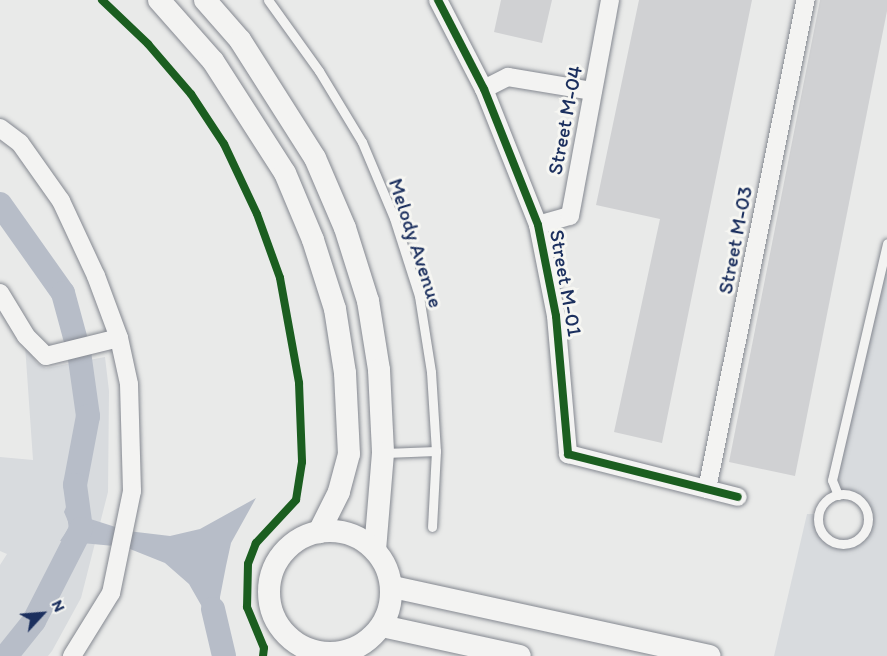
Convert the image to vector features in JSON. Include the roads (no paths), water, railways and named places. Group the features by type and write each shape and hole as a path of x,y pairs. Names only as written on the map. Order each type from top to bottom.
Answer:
{"street":[{"path":"159,0 213,61 285,173 313,240 335,309 345,374 349,454 339,492 319,532"},
{"path":"205,0 240,40 276,92 315,158 345,228 368,301 379,370 383,453 375,550 393,587 382,626 368,641 349,654 316,652 287,646 269,599 270,579 289,546 319,532 347,533 375,550"},
{"name":"Street M-01","path":"438,0 484,89 538,225 556,316 568,454 738,497"},
{"name":"Street M-04","path":"538,225 570,216 610,0"},
{"name":"Street M-03","path":"707,489 806,0"},
{"path":"484,89 508,77 593,91"},
{"path":"0,128 20,143 62,201 96,276 119,338 129,384 132,491 111,593 72,656"},
{"path":"0,293 26,336 46,356 59,355 119,338"},
{"path":"393,587 710,656"},
{"path":"382,626 520,656"}],"lane":[{"name":"Melody Avenue","path":"268,0 319,71 362,142 394,218 419,296 431,372 436,451 432,527"},
{"path":"838,495 832,480 887,243"},
{"path":"383,453 436,451"},
{"path":"838,495 860,501 868,517 863,535 850,543 834,543 825,537 818,523 820,508 838,495"}],"waterway":[{"path":"0,204 63,293 79,352 88,416 75,485 81,529 34,621 6,656"},
{"path":"213,609 224,656"}]}
